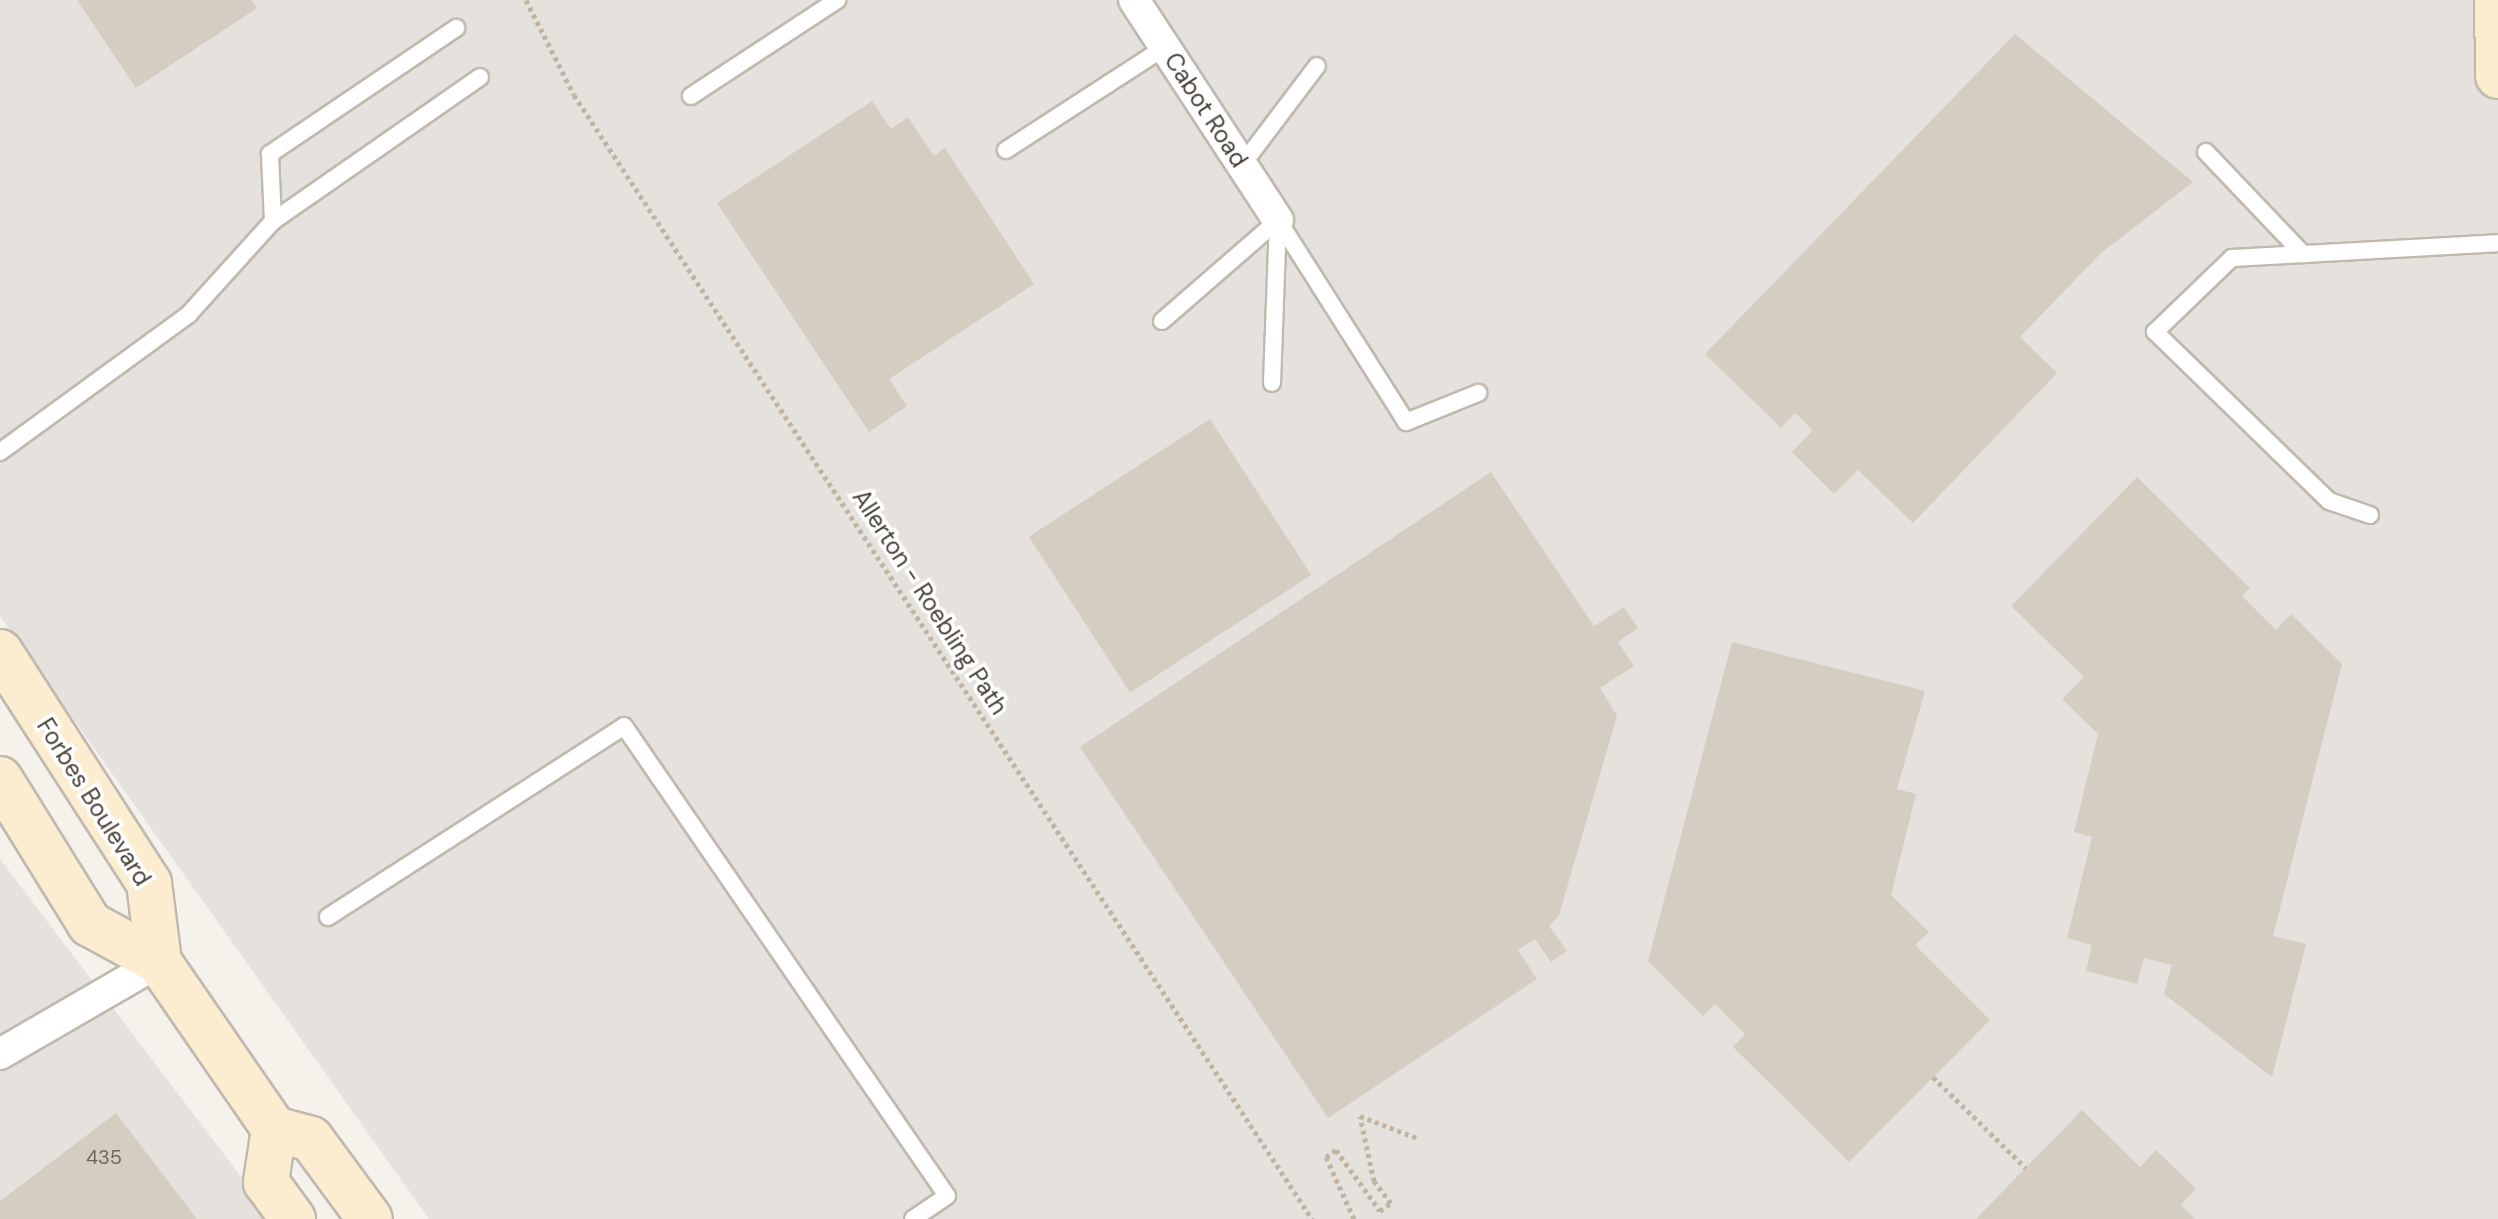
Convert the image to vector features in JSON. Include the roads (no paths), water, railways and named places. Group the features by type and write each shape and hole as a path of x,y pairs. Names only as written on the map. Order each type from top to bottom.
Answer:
{"main road":[{"path":"2497,0 2498,76"},
{"name":"Forbes Boulevard","path":"0,652 149,883 159,962"},
{"name":"Forbes Boulevard","path":"0,779 90,924 159,962 274,1129"},
{"path":"293,1219 266,1182 274,1129 311,1139 370,1219"}],"street":[{"name":"Cabot Road","path":"1134,0 1278,220"},
{"path":"0,1054 159,962"}],"lane":[{"path":"691,96 837,0"},
{"path":"273,221 270,154 456,28"},
{"path":"1006,150 1165,47"},
{"path":"1242,165 1317,66"},
{"path":"0,452 189,314 273,221 480,77"},
{"path":"2206,152 2303,254"},
{"path":"1162,321 1278,220"},
{"path":"1272,383 1278,220"},
{"path":"1278,220 1406,422 1478,393"},
{"path":"2370,515 2329,501 2155,332 2232,258 2498,243"},
{"path":"328,917 624,726 947,1196 913,1219"}]}
